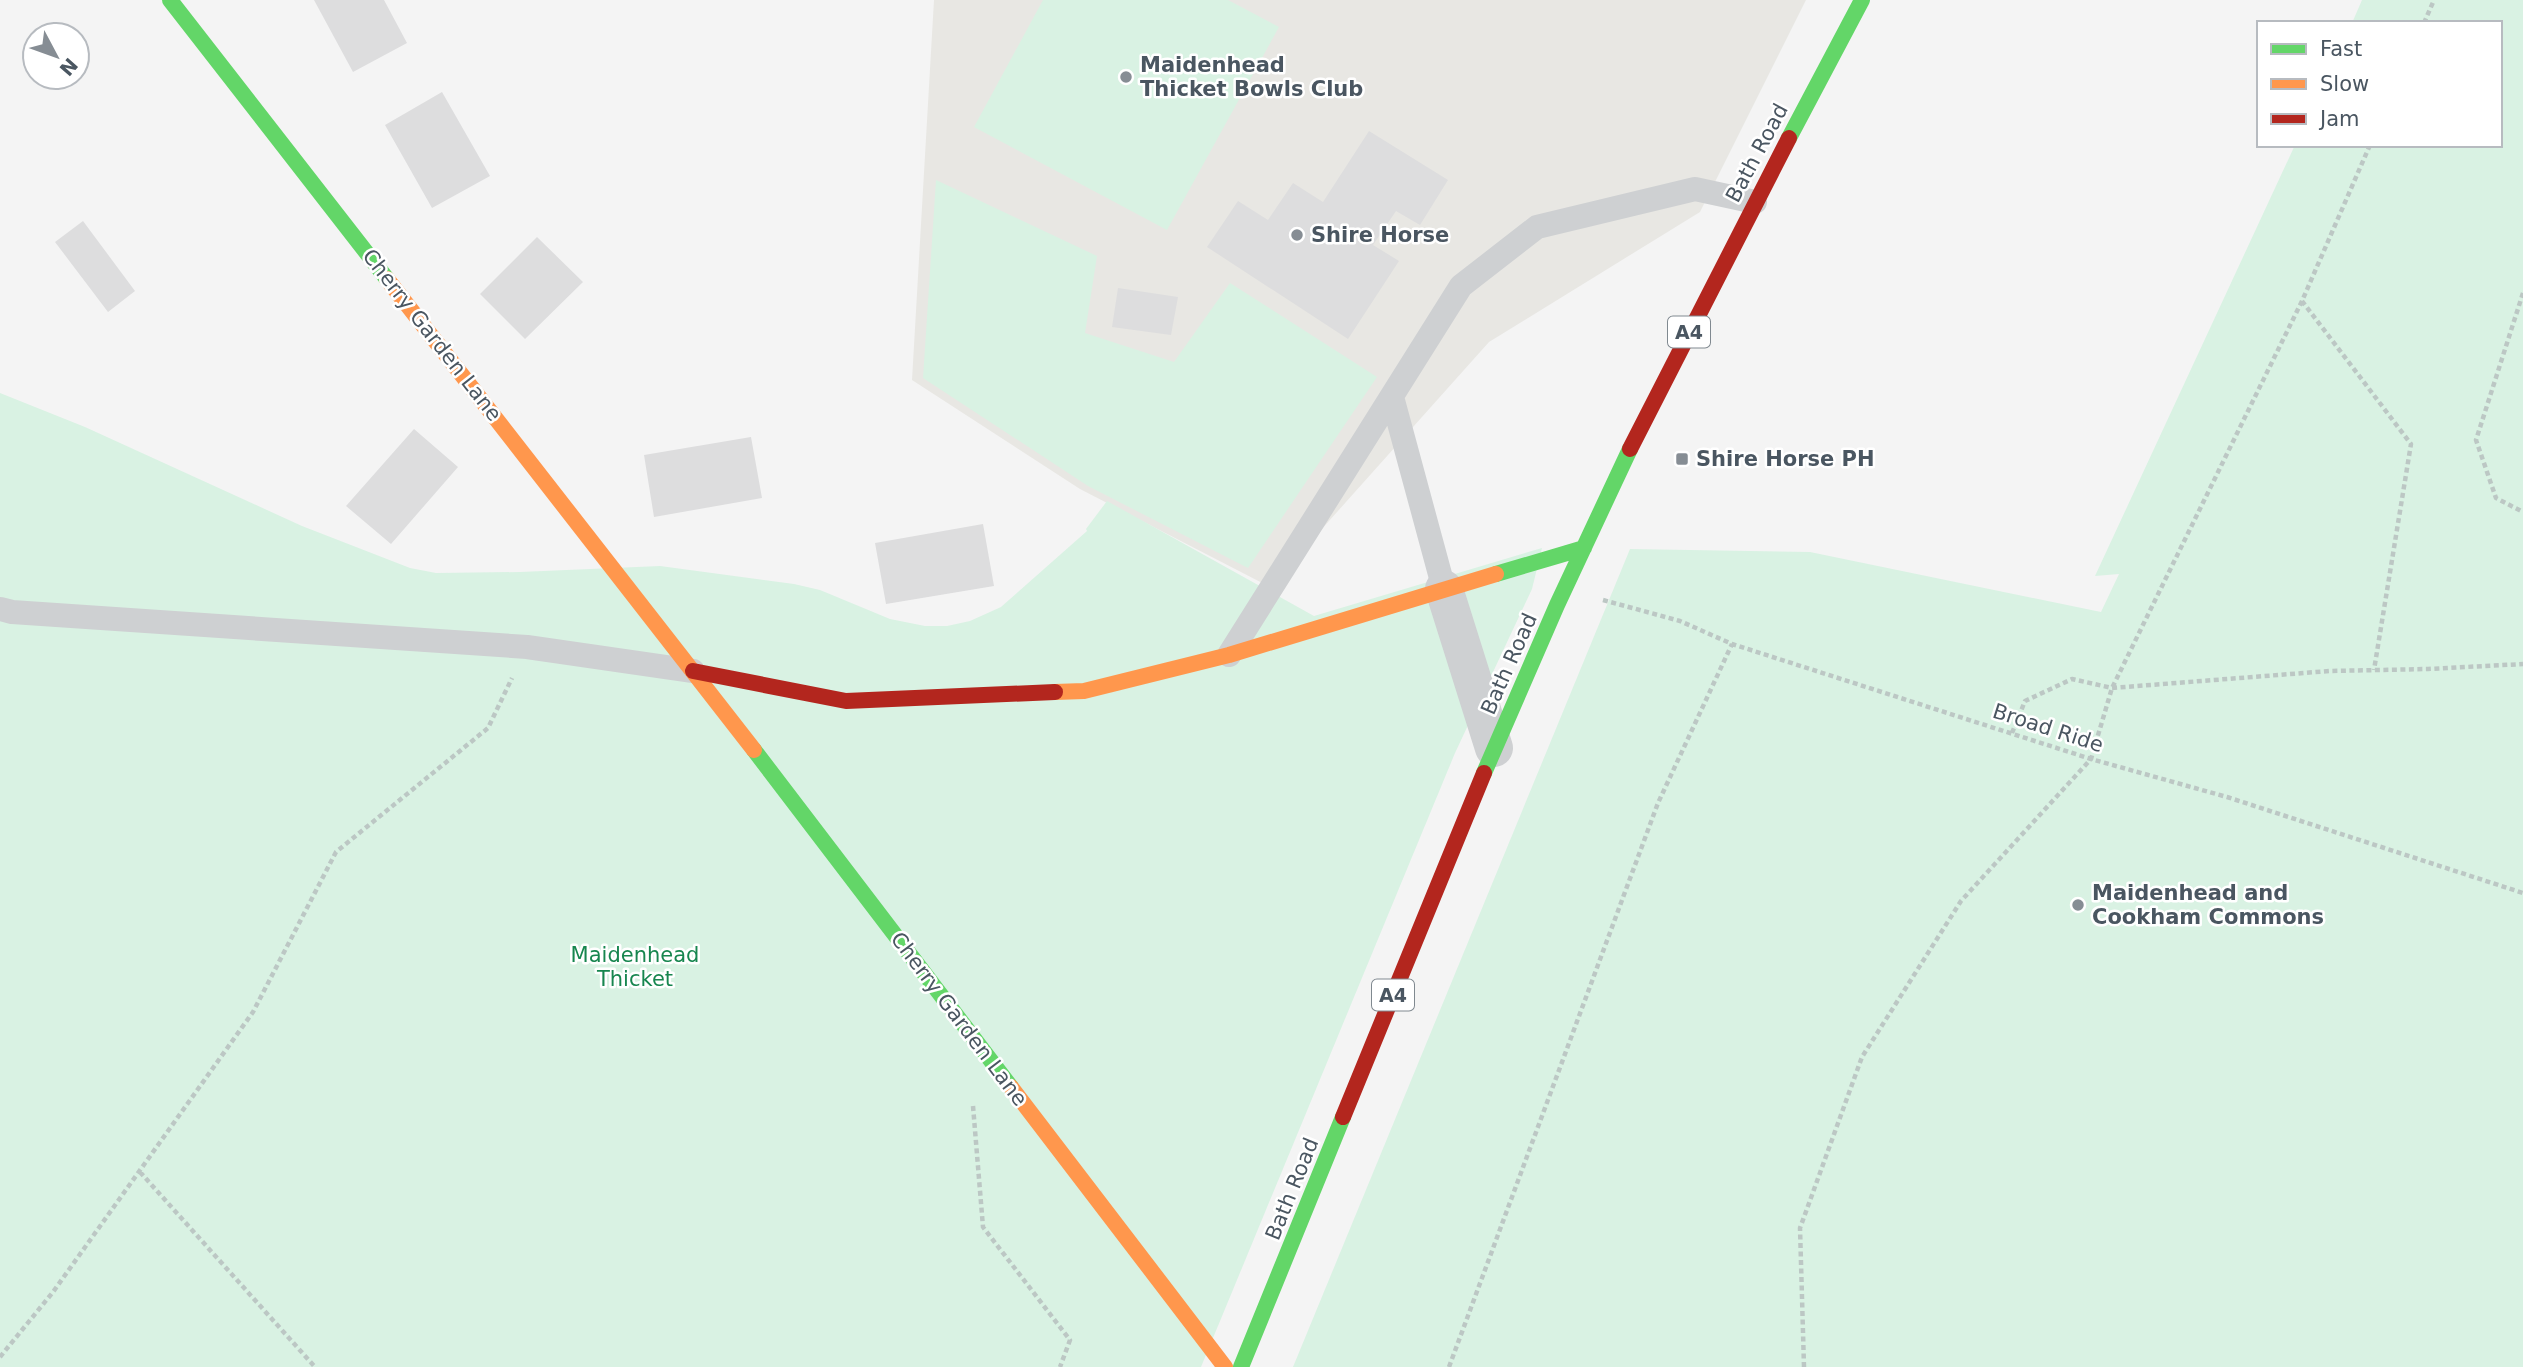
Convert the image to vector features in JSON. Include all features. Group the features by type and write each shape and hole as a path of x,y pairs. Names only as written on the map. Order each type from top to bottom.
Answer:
{"street":[{"name":"Cherry Garden Lane","path":"170,0 693,671 1225,1367"},
{"name":"Bath Road","path":"1241,1367 1494,748 1565,589 1630,449 1755,202 1862,0"},
{"path":"693,671 846,701 1084,691 1228,655 1584,548"},
{"path":"1444,589 1494,748"}],"lane":[{"path":"1228,655 1461,286 1537,227 1695,189 1755,202"},
{"path":"1392,397 1444,589"},
{"path":"0,609 12,612 527,646 693,671"}],"path":[{"path":"2425,21 2434,0"},
{"path":"1804,1367 1800,1228 1862,1057 1961,901 2091,759 2112,688 2302,300 2369,147"},
{"path":"2523,293 2476,440 2496,498 2523,512"},
{"path":"2302,300 2411,444 2374,670"},
{"name":"Broad Ride","path":"1565,589 1680,621 1732,644 2091,759 2227,797 2523,893"},
{"path":"1449,1367 1658,803 1732,644"},
{"path":"0,1357 53,1292 253,1012 336,852 488,728 527,646"},
{"path":"2012,733 2025,701 2072,679 2112,688 2226,678 2523,664"},
{"path":"989,1058 971,1083 983,1227 1070,1340 1060,1367"},
{"path":"140,1172 315,1367"}],"shaded area":[{"path":"934,0 1806,0 1700,212 1489,342 1270,587 1080,489 912,380"}],"green space":[{"name":"Maidenhead Thicket Bowls Club","path":"1043,0 1228,0 1279,27 1167,230 974,127"},
{"path":"2362,0 2523,0 2523,1367 1293,1367 1630,549 1810,552 2101,612 2119,574 2095,576 2294,147 2502,147 2502,21 2353,21"},
{"path":"936,180 1097,256 1085,333 1174,362 1230,283 1377,377 1248,568 1088,486 923,378"},
{"name":"Maidenhead Thicket","path":"0,393 85,427 302,526 410,568 436,573 660,566 794,584 820,590 890,619 925,626 947,626 970,621 1001,607 1087,531 1107,501 1314,616 1542,548 1532,589 1455,753 1201,1367 0,1367"}],"building":[{"path":"314,0 384,0 407,43 353,72"},
{"path":"442,92 490,176 432,208 385,125"},
{"name":"Shire Horse","path":"1369,131 1448,180 1420,225 1396,211 1373,245 1399,261 1348,339 1207,247 1238,201 1268,220 1293,183 1323,202"},
{"path":"83,221 135,291 108,312 55,242"},
{"path":"537,237 583,282 525,339 480,294"},
{"path":"1118,288 1178,297 1171,335 1112,327"},
{"path":"414,429 458,467 391,544 346,506"},
{"path":"751,437 762,498 654,517 644,455"},
{"path":"983,524 994,586 886,604 875,543"}],"traffic: fast":[{"path":"170,0 387,279"},
{"path":"1789,138 1862,0"},
{"path":"1484,773 1557,605 1630,449"},
{"path":"1496,574 1584,548"},
{"path":"754,750 1011,1087"},
{"path":"1241,1367 1343,1117"}],"traffic: slow":[{"path":"387,279 754,750"},
{"path":"1055,692 1084,691 1229,655 1496,574"},
{"path":"1011,1087 1225,1367"}],"traffic: jam":[{"path":"1630,449 1789,138"},
{"path":"693,671 846,701 1055,692"},
{"path":"1343,1117 1484,773"}],"place":[{"name":"Maidenhead Thicket Bowls Club","path":"1126,77"},
{"name":"Shire Horse","path":"1297,235"},
{"name":"Shire Horse PH","path":"1682,459"},
{"name":"Maidenhead and Cookham Commons","path":"2078,905"}]}
